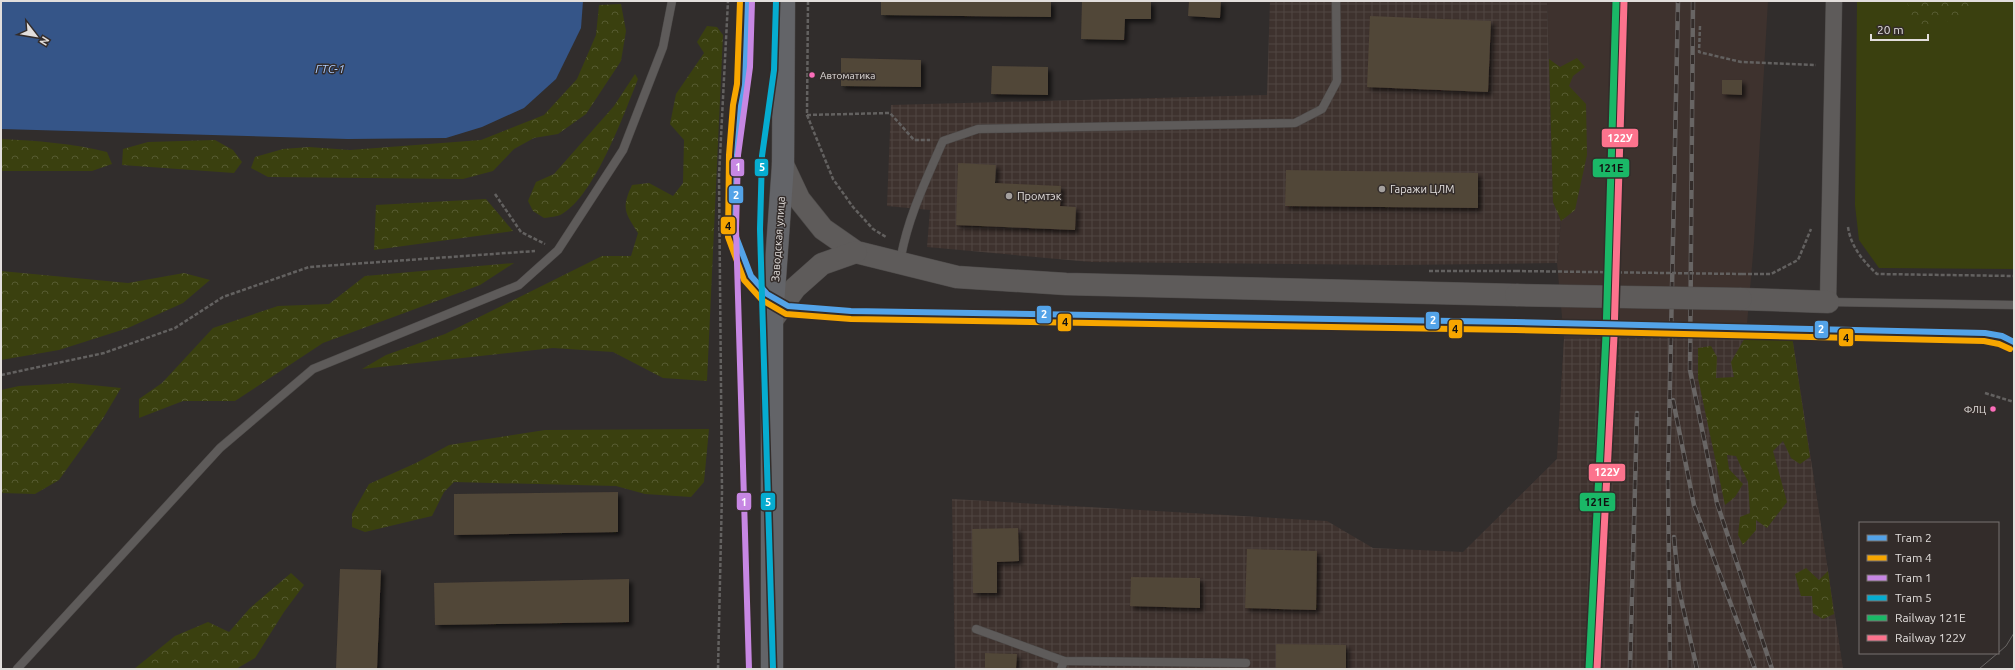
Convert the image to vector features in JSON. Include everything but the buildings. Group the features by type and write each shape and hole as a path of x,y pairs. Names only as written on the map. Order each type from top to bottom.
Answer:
{"main road":[{"name":"Заводская улица","path":"772,669 772,320 783,165 784,1"}],"street":[{"path":"772,320 795,288 822,264 856,252 901,256 957,277 1066,284 1828,302 1834,1"},
{"path":"783,165 799,199 822,229 856,252"}],"lane":[{"path":"17,669 220,448 313,369 519,285 558,250 622,150 663,47 672,1"},
{"path":"901,256 914,208 943,141 978,129 1295,123 1322,109 1336,81 1336,1"},
{"path":"1828,302 2014,305"},
{"path":"976,629 1064,661 1189,666 1246,663"},
{"path":"1061,669 1064,661"}],"path":[{"path":"718,669 722,492 719,176 728,1"},
{"path":"808,1 807,115 833,179 853,207 901,256"},
{"path":"1700,26 1699,52 1750,63 1817,65 1817,73"},
{"path":"807,115 890,113 914,140 943,141"},
{"path":"495,194 521,232 558,250"},
{"path":"1428,271 1771,274 1798,260 1814,222"},
{"path":"1848,224 1850,237 1861,260 1877,274 2014,276"},
{"path":"1,375 104,353 174,328 223,297 309,267 558,250"},
{"path":"1985,393 2014,402"}],"shaded area":[{"path":"1270,1 1547,1 1553,202 1561,221 1557,263 1396,265 1091,262 927,247 930,210 887,206 891,105 1267,95"},
{"path":"1547,1 1768,1 1754,243 1746,336 1792,336 1843,669 1464,552 1557,459 1564,339 1557,263 1561,221 1553,202"},
{"path":"1792,336 1843,669 955,669 952,499 1327,521 1373,548 1463,552 1557,459 1564,339"}],"green space":[{"path":"1857,1 2014,1 2014,269 1879,268 1859,240 1855,205"},
{"path":"1907,1 1970,1 1969,11 1965,19 1950,23 1944,19 1937,19 1934,24 1921,24 1911,18"},
{"path":"621,4 626,31 621,61 586,114 558,134 534,138 514,149 493,171 463,179 268,177 251,168 255,157 283,149 309,147 350,150 481,140 544,115 577,79 596,35 599,5"},
{"path":"707,26 717,27 723,35 707,381 663,378 613,352 553,348 362,369 386,355 445,334 602,256 631,256 638,233 627,215 626,210 626,200 632,185 649,183 673,196 683,183 684,140 670,124 676,94 704,53 697,42"},
{"path":"1577,58 1585,67 1573,76 1569,86 1586,104 1587,155 1575,210 1561,221 1553,202 1549,59 1560,67"},
{"path":"635,74 638,79 617,132 597,172 586,190 574,204 560,215 544,218 533,211 528,201 536,182 554,174 614,106"},
{"path":"1,139 81,146 107,152 112,164 92,171 1,171"},
{"path":"215,140 233,150 242,162 234,173 122,165 123,149 148,142"},
{"path":"486,199 513,231 374,250 376,205"},
{"path":"514,263 480,285 323,343 235,401 183,401 139,418 139,399 162,383 213,328 278,306 329,304 365,276"},
{"path":"1,271 128,283 184,273 210,280 183,303 128,328 59,350 1,360"},
{"path":"1746,336 1792,336 1810,457 1800,464 1791,458 1783,441 1773,451 1787,502 1767,528 1756,520 1756,530 1743,545 1738,535 1740,517 1750,513 1748,482 1736,456 1727,455 1729,469 1743,484 1735,497 1725,505 1698,378 1698,348 1711,346 1717,357 1716,378 1734,377 1731,362"},
{"path":"72,383 121,388 102,420 59,480 35,494 1,493 1,390 19,386"},
{"path":"709,429 704,482 691,497 645,494 616,486 454,482 444,492 432,516 365,532 352,527 352,514 369,484 416,463 449,445 545,430"},
{"path":"1806,568 1819,580 1828,571 1834,614 1823,619 1813,613 1812,596 1801,596 1795,574"},
{"path":"291,573 304,585 284,612 255,658 236,669 134,669 175,636 208,622 229,632 250,608"}],"water":[{"name":"ГТС-1","path":"1,1 583,1 581,28 556,79 524,108 482,127 446,138 348,139 1,129"}],"tram line":[{"name":"4","path":"740,1 737,84 733,105 729,155 728,237 744,280 762,300 786,314 851,319 1515,330 1984,341 1999,344 2010,349"},
{"name":"2","path":"748,1 745,85 741,106 737,155 735,234 751,276 767,294 788,306 851,311 1515,322 1985,333 2002,336 2014,342"},
{"name":"1","path":"749,669 736,229 738,155 750,67 752,1"},
{"name":"5","path":"773,669 760,229 762,156 774,70 776,1"},
{"path":"1999,652 2006,646 2014,633"},
{"path":"1979,669 1997,654"}],"railway":[{"path":"1670,669 1668,478 1678,1"},
{"path":"1693,1 1690,370 1717,503 1772,669"},
{"path":"1673,400 1694,505 1755,669"},
{"path":"1630,669 1637,413"},
{"path":"1674,537 1679,590 1697,669"}],"rail line":[{"name":"121Е","path":"1589,669 1606,335 1616,1"},
{"name":"122У","path":"1597,669 1614,336 1624,1"}],"place":[{"name":"Автоматика","path":"812,75"},
{"name":"Гаражи ЦЛМ","path":"1382,189"},
{"name":"Промтэк","path":"1009,196"},
{"name":"ФЛЦ","path":"1993,409"}]}
